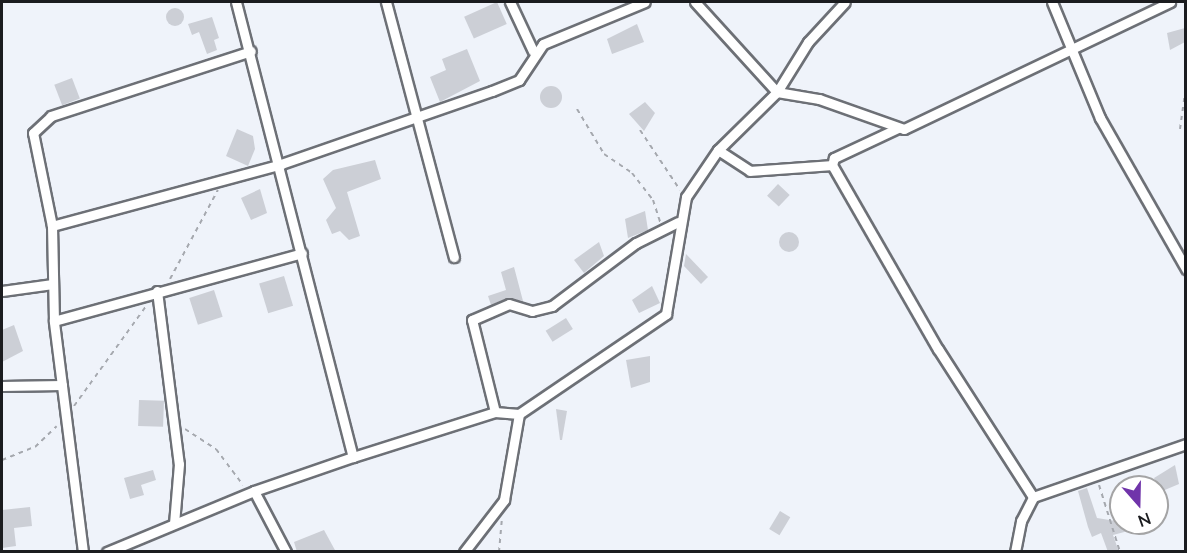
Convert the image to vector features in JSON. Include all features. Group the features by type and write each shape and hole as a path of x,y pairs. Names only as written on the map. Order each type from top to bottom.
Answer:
{"street":[{"path":"236,2 281,164 353,457"},
{"path":"386,2 454,257"},
{"path":"510,2 533,51"},
{"path":"52,226 281,164 417,118 519,80 533,51 645,2"},
{"path":"695,2 777,93 819,99 898,128"},
{"path":"107,552 254,491 353,457 495,412 519,414 666,314 678,222 686,197 718,150 777,93 808,42 845,2"},
{"path":"1052,2 1074,50 1100,118 1185,269"},
{"path":"831,165 834,158 898,128 937,117 1170,2"},
{"path":"83,552 54,321 52,226 33,133 42,119 251,51"},
{"path":"718,150 750,171 831,165"},
{"path":"831,165 938,349 1033,497"},
{"path":"495,412 472,320 509,304 532,311 552,306 662,228 678,222"},
{"path":"54,321 302,253"},
{"path":"2,291 53,284"},
{"path":"157,291 175,423 174,524"},
{"path":"2,386 62,385"},
{"path":"464,552 504,500 519,414"},
{"path":"1015,552 1021,521 1033,497 1099,470 1185,444"},
{"path":"254,491 286,552"}],"path":[{"path":"1180,129 1185,86"},
{"path":"577,109 604,154 632,173 653,200 662,228"},
{"path":"640,130 686,197"},
{"path":"2,460 35,447 66,417"},
{"path":"175,423 216,449 254,491"},
{"path":"1099,470 1099,490 1120,552"},
{"path":"499,552 504,500"}],"building":[{"path":"497,2 507,24 474,39 464,17"},
{"path":"175,8 181,11 184,17 181,23 175,26 169,23 166,17 169,11"},
{"path":"212,17 219,38 214,40 217,50 207,54 199,32 192,35 188,24"},
{"path":"637,24 644,42 612,54 607,39"},
{"path":"1185,28 1185,42 1170,50 1167,33"},
{"path":"467,49 480,81 440,102 430,77 446,70 442,59"},
{"path":"72,78 80,99 62,105 54,85"},
{"path":"551,86 559,89 562,97 559,105 551,108 543,105 540,97 543,89"},
{"path":"645,102 655,113 644,131 629,114"},
{"path":"237,129 253,136 255,149 248,166 226,156"},
{"path":"375,160 381,179 347,192 360,236 349,240 340,231 332,234 326,220 336,208 323,179 333,170"},
{"path":"778,184 790,195 779,207 767,196"},
{"path":"260,189 267,213 251,220 241,198"},
{"path":"645,211 648,230 628,238 625,219"},
{"path":"789,232 796,235 799,242 796,249 789,252 782,249 779,242 782,235"},
{"path":"599,242 604,256 584,273 574,260"},
{"path":"686,254 708,277 701,284 684,266"},
{"path":"514,267 523,301 507,298 491,305 488,296 506,290 501,272"},
{"path":"284,276 293,306 268,313 259,284"},
{"path":"652,286 660,303 639,313 632,300"},
{"path":"214,290 223,317 198,325 189,298"},
{"path":"566,318 573,329 553,342 546,331"},
{"path":"14,325 23,351 2,362 2,330"},
{"path":"650,356 650,382 631,388 626,360"},
{"path":"139,400 164,401 163,427 138,426"},
{"path":"556,409 567,411 562,440 560,440"},
{"path":"1175,465 1179,484 1169,488 1169,475 1159,475"},
{"path":"153,470 156,480 141,485 144,495 130,499 124,478"},
{"path":"1087,488 1097,518 1109,520 1109,535 1113,535 1119,552 1108,552 1101,533 1092,537 1078,491"},
{"path":"30,507 32,526 14,528 16,546 2,548 2,510"},
{"path":"780,511 790,517 779,535 769,529"},
{"path":"324,530 336,552 297,552 294,542"}]}
